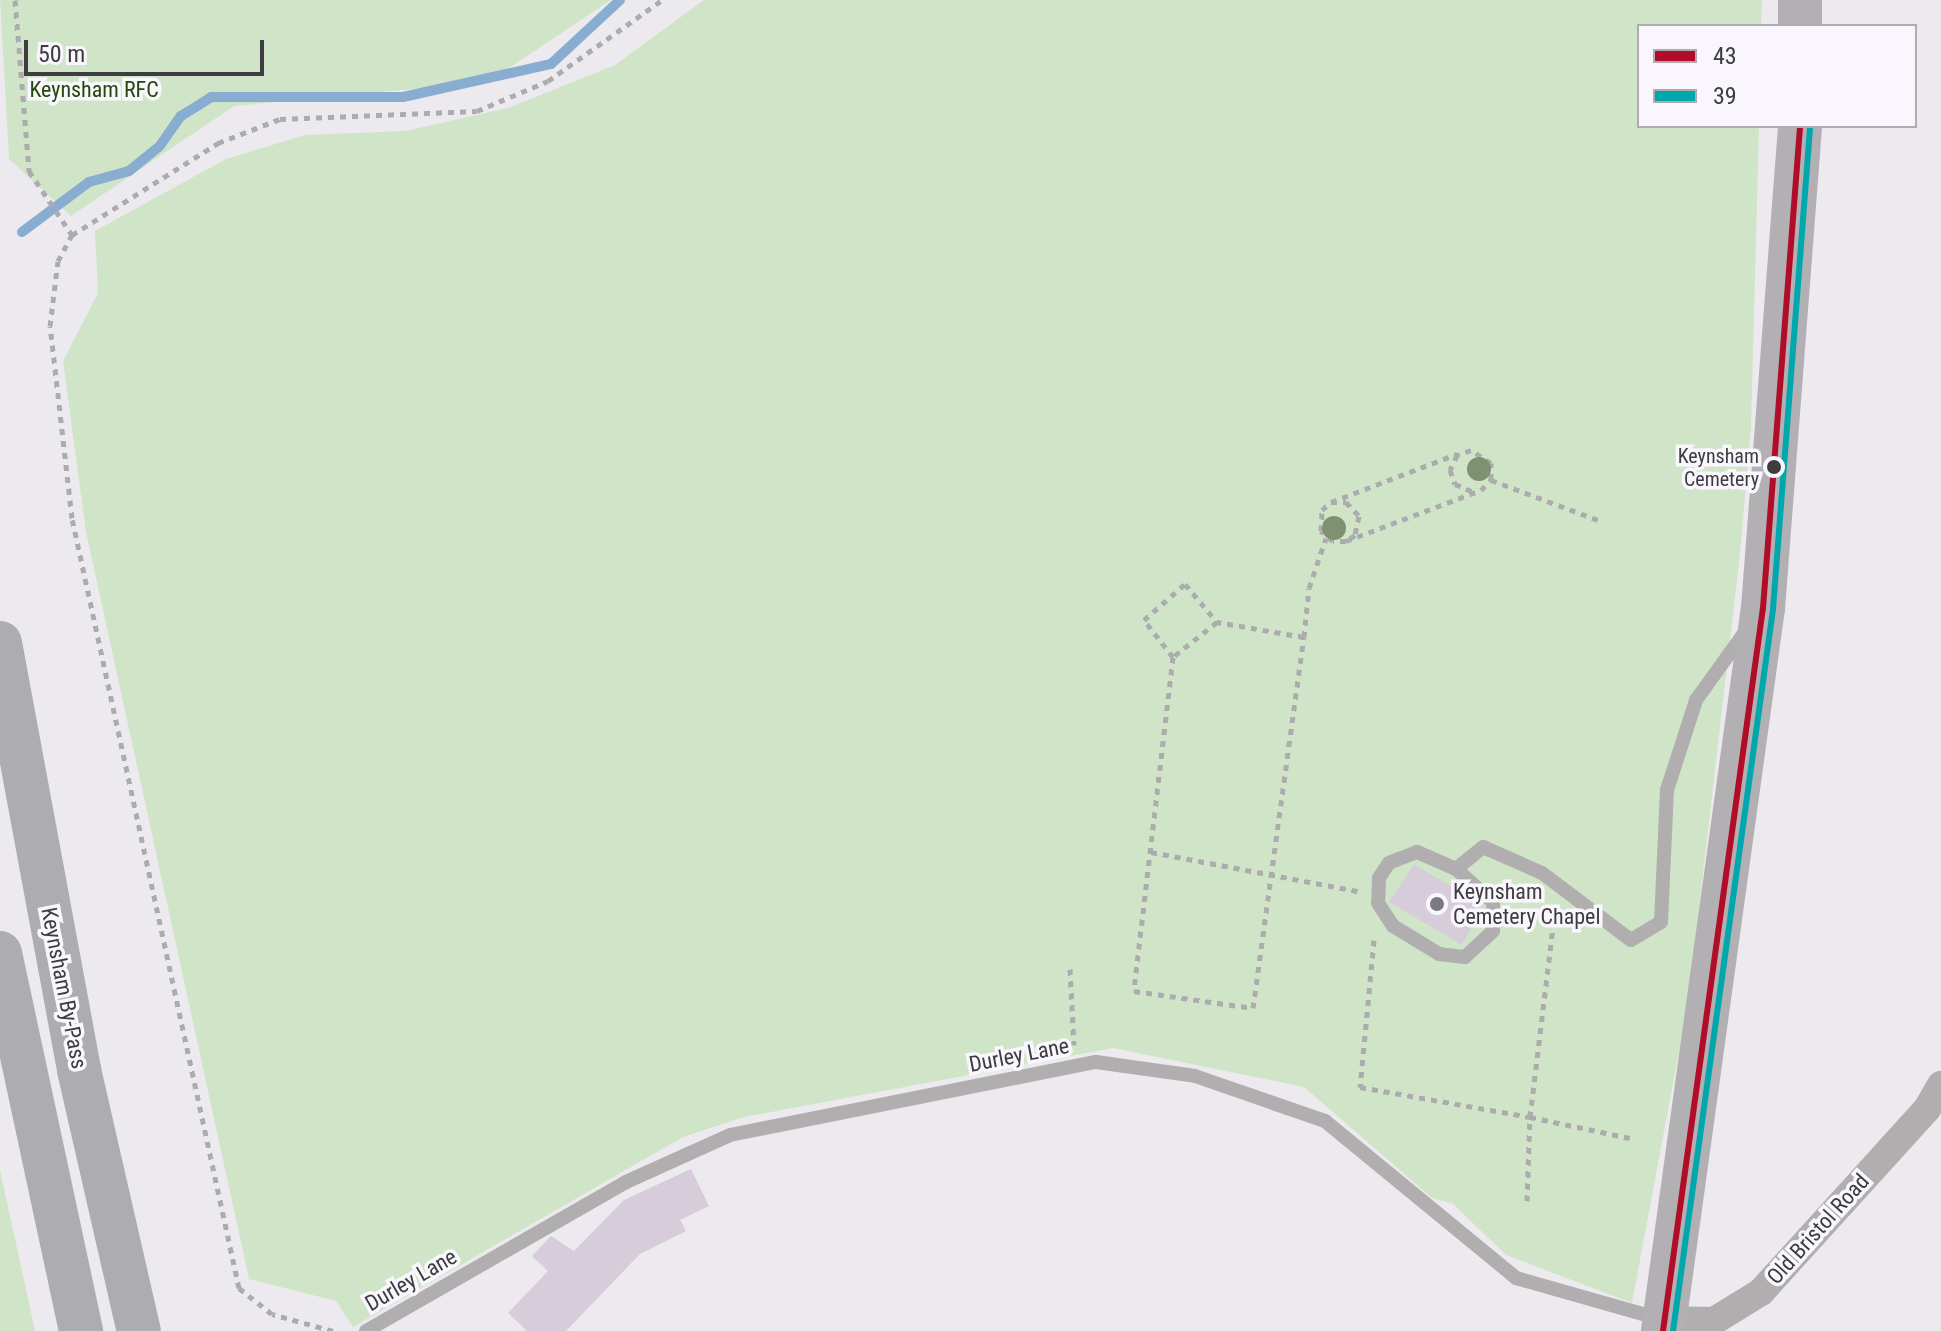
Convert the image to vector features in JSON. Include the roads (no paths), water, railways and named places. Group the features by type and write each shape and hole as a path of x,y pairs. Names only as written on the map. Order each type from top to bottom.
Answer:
{"highway":[{"name":"Keynsham By-Pass","path":"0,643 79,1070 139,1331"},
{"path":"0,953 81,1331"}],"main road":[{"path":"1800,0 1800,24"},
{"path":"1662,1328 1763,608 1800,128"}],"street":[{"name":"Old Bristol Road","path":"1662,1328 1714,1321 1761,1292 1927,1109 1941,1085"}],"lane":[{"path":"1456,869 1483,847 1558,887 1631,940 1661,922 1667,790 1696,700 1763,608"},
{"path":"1417,852 1456,869 1493,902 1493,931 1465,957 1439,954 1393,926 1378,899 1389,863 1417,852"},
{"name":"Durley Lane","path":"366,1331 626,1182 730,1135 1077,1066 1137,1064 1195,1076 1325,1121 1516,1278 1662,1328"}],"waterway":[{"path":"22,232 89,182 129,171 159,147 181,116 211,97 403,97 551,64 620,0"}],"place":[{"name":"Keynsham Cemetery","path":"1774,467"},
{"name":"Keynsham Cemetery Chapel","path":"1437,904"}],"park label":[{"name":"Keynsham RFC","path":"94,90"}]}
